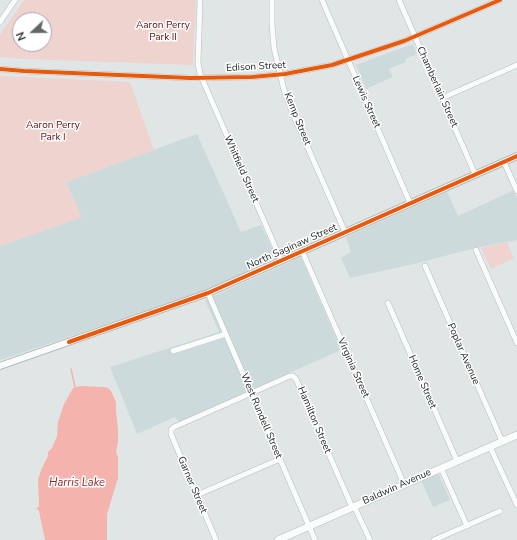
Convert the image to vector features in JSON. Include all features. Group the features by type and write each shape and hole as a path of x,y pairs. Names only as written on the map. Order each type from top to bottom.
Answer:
{"main road":[{"name":"Baldwin Avenue","path":"278,540 517,435"}],"street":[{"path":"0,22 15,0"},
{"name":"Whitfield Street","path":"200,0 198,63 201,78 281,260"},
{"name":"Kemp Street","path":"272,0 273,34 280,75 293,114 345,232"},
{"name":"Lewis Street","path":"322,0 410,203"},
{"name":"Chamberlain Street","path":"399,0 475,174"},
{"name":"Edison Street","path":"0,69 201,78 280,75 313,69 348,60 415,37 500,0"},
{"path":"442,98 517,65"},
{"name":"North Saginaw Street","path":"0,366 208,293 517,156"},
{"path":"504,162 517,191"},
{"path":"476,250 517,343"},
{"name":"Virginia Street","path":"302,251 404,484"},
{"name":"Poplar Avenue","path":"425,266 502,441"},
{"name":"West Rundell Street","path":"208,293 315,540"},
{"name":"Home Street","path":"388,302 457,461"},
{"path":"173,351 226,334"},
{"name":"Hamilton Street","path":"171,430 290,376 295,378 353,507 370,540"},
{"name":"Garner Street","path":"171,430 171,434 216,540"},
{"path":"490,447 517,505"},
{"path":"197,495 280,460"},
{"path":"441,468 467,526"},
{"path":"434,540 500,511"}],"shaded area":[{"path":"413,44 417,54 405,59 406,62 389,69 393,77 366,89 356,65"},
{"path":"197,134 241,232 261,225 274,253 270,263 215,287 0,360 0,246 81,217 66,182"},
{"path":"514,190 517,198 517,240 471,249 418,263 350,278 341,258 351,252 346,237 447,192 458,216"},
{"path":"301,257 341,350 179,422 175,417 137,434 110,367 219,332 205,300"},
{"path":"438,473 450,500 433,507 421,480"}],"green space":[{"name":"Aaron Perry Park II","path":"24,0 196,0 193,65 0,57 0,35 12,18 12,52 52,52 52,12 16,12"},
{"name":"Aaron Perry Park I","path":"0,76 130,82 154,150 66,182 82,217 0,246"},
{"path":"507,242 514,258 491,269 481,248"}],"water":[{"name":"Harris Lake","path":"80,386 108,388 116,402 118,442 116,452 118,457 118,478 107,514 107,540 45,540 39,511 36,508 39,507 38,479 48,456 48,452 52,448 57,436 58,422 64,404 73,388"}],"waterway":[{"path":"71,369 75,387"}],"cycle path":[{"path":"0,69 190,78 252,77 285,74 332,65 404,41 500,0"},
{"path":"69,342 208,293 517,156"}]}
